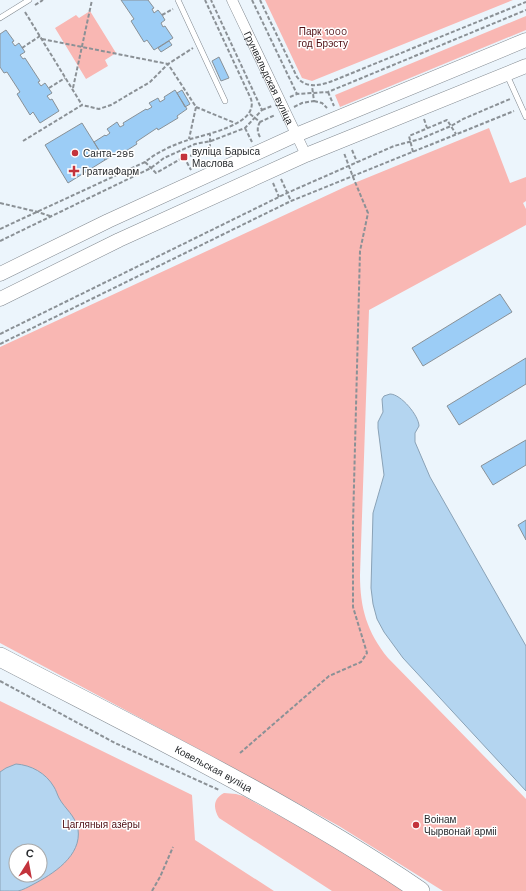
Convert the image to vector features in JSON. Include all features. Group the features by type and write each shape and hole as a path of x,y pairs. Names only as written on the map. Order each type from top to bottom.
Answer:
{"highway":[{"name":"Ковельская вуліца","path":"0,657 213,768 339,840 420,891"}],"main road":[{"path":"0,274 108,221 296,135 526,40"},
{"path":"0,299 119,240 306,155 526,66"}],"street":[{"name":"Грунвальдская вуліца","path":"232,0 306,155"}],"lane":[{"path":"0,18 29,0"},
{"path":"178,0 226,100"},
{"path":"506,74 526,117"}],"path":[{"path":"72,89 92,0"},
{"path":"0,229 145,162 153,156 188,140 210,134 242,120 249,113 252,108 252,102 205,0"},
{"path":"0,241 151,168 164,158 195,144 211,141 245,128 262,110 211,0"},
{"path":"252,0 297,94 328,92 526,10"},
{"path":"260,0 297,77 305,84 312,86 335,80 526,2"},
{"path":"162,15 173,9"},
{"path":"25,11 82,105 98,109 111,105 150,82 168,64 199,46"},
{"path":"22,48 40,36"},
{"path":"42,39 168,64 196,107 235,123"},
{"path":"49,88 65,78"},
{"path":"0,334 287,193 394,146 420,140 451,126 463,118 516,96"},
{"path":"24,141 82,105"},
{"path":"188,140 196,107"},
{"path":"0,344 291,201 522,108"},
{"path":"414,152 409,136 434,125 447,120 457,135"},
{"path":"145,162 156,173 184,156 210,152 210,134"},
{"path":"240,752 329,676 361,662 367,653 353,607 353,524 360,251 368,213 353,177"},
{"path":"0,203 50,216"},
{"path":"0,680 115,743 222,791"},
{"path":"152,891 173,847"}],"green space":[{"name":"Парк 1000 год Брэсту","path":"265,0 513,0 312,81 302,78"},
{"path":"90,11 116,53 105,60 108,66 86,79 55,28 76,15 79,18"},
{"path":"526,16 526,30 340,107 335,95"},
{"path":"489,128 510,183 526,177 526,201 523,203 526,209 526,225 369,310 360,575 361,598 366,619 375,639 388,658 526,799 526,891 443,891 339,826 0,643 0,347 347,186"},
{"name":"Цагляныя азёры","path":"0,701 192,795 195,840 274,891 0,891"},
{"path":"224,793 243,796 335,846 407,891 332,891 219,818 215,804 220,795"}],"water":[{"path":"390,394 404,401 413,411 419,426 415,433 415,442 430,477 526,646 526,791 403,658 384,632 377,619 371,588 373,513 384,475 378,422 383,412 382,399 384,396"},
{"path":"16,764 27,766 38,771 51,782 61,802 75,820 78,829 78,839 71,856 57,870 48,876 48,843 8,843 8,883 36,883 18,891 0,891 0,772"}],"building":[{"path":"121,0 148,0 154,8 152,9 154,13 158,10 162,15 165,20 161,23 163,27 165,26 173,38 154,50 147,40 144,42 131,21 134,19"},
{"path":"6,30 14,41 12,42 15,46 19,43 25,52 20,55 23,59 25,58 40,81 38,82 41,86 45,83 52,93 47,96 50,100 52,99 59,111 40,123 33,112 30,115 17,94 20,92 7,72 4,73 0,67 0,34"},
{"path":"169,41 172,45 161,52 158,48"},
{"path":"219,57 229,78 221,81 212,61"},
{"path":"175,90 187,109 177,116 178,118 158,130 157,128 136,142 137,144 118,156 116,154 105,160 94,142 110,133 107,129 117,122 120,127 124,125 123,123 152,107 149,103 158,98 160,102 165,99 164,97"},
{"path":"182,90 190,104 185,107 177,93"},
{"name":"Санта-295","path":"82,123 105,160 68,183 45,145"},
{"path":"500,294 512,312 423,366 412,348"},
{"path":"526,358 526,384 459,425 447,406"},
{"path":"526,440 526,465 493,485 481,466"},
{"path":"526,520 526,540 518,525"}],"place":[{"name":"Санта-295","path":"75,153"},
{"name":"вуліца Барыса Маслова","path":"184,157"},
{"name":"ГратиаФарм","path":"74,171"},
{"name":"Воінам Чырвонай арміі","path":"416,825"}]}
